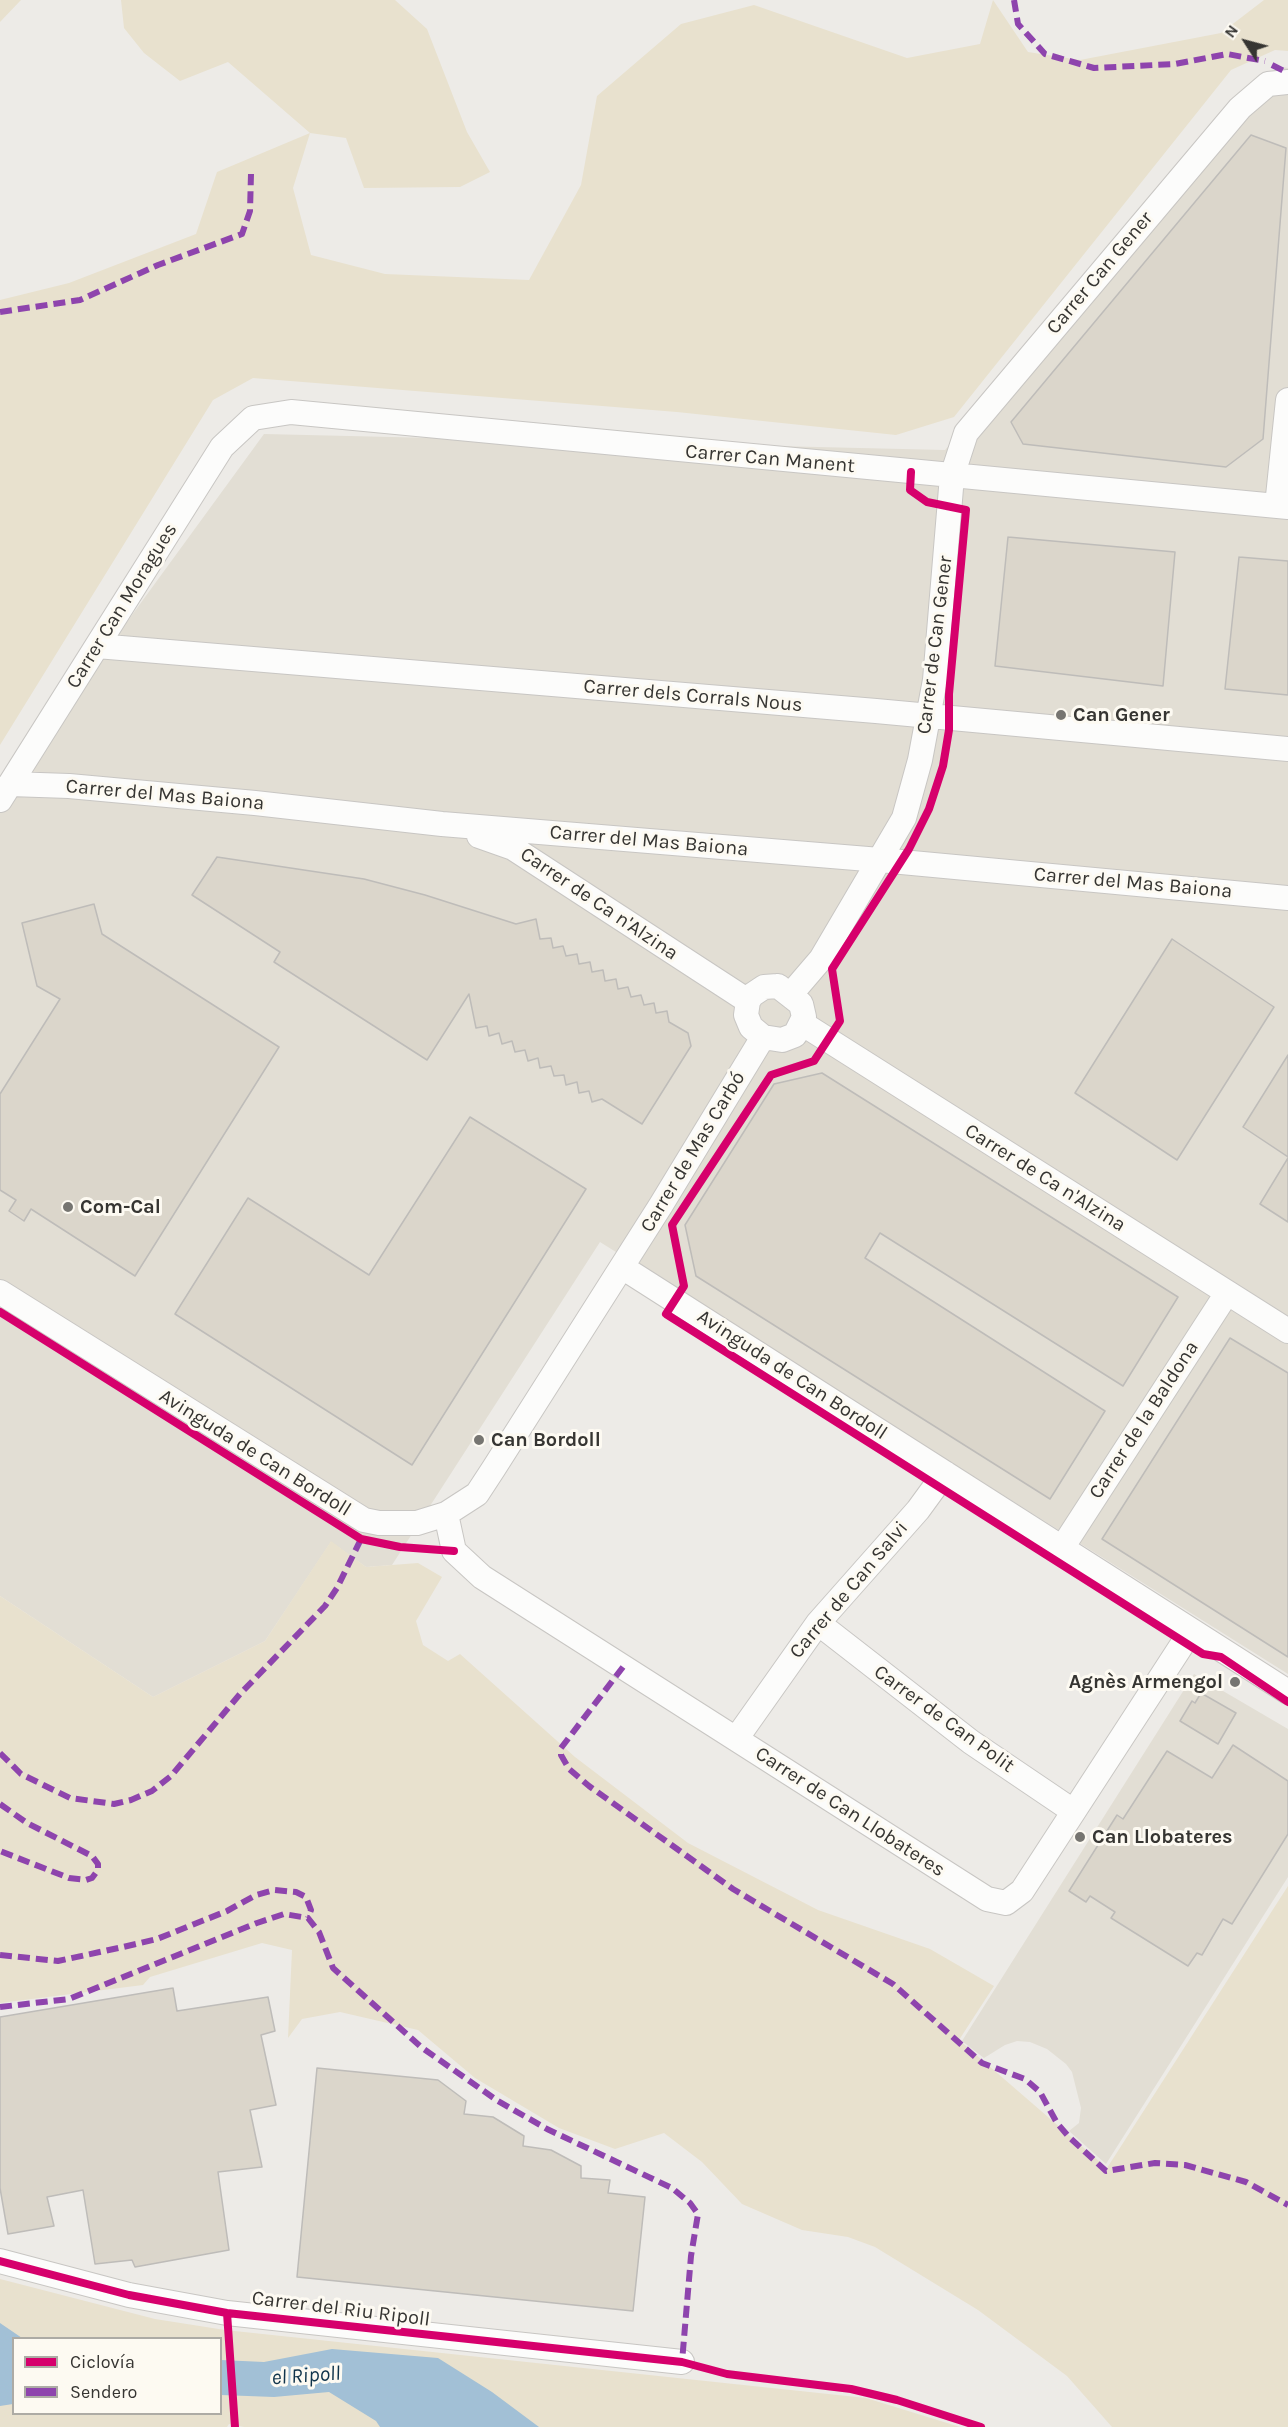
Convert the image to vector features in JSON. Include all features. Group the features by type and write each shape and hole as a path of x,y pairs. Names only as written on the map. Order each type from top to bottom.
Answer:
{"street":[{"name":"Carrer Can Gener","path":"952,476 966,433 1240,108 1278,83"},
{"path":"1282,506 1288,400"},
{"name":"Carrer Can Manent","path":"253,418 291,412 1282,506"},
{"name":"Carrer Can Moragues","path":"5,792 222,447 253,418"},
{"name":"Carrer de Can Gener","path":"791,994 821,959 904,818 929,717 935,680 952,476"},
{"name":"Carrer dels Corrals Nous","path":"97,646 1288,749"},
{"name":"Carrer del Mas Baiona","path":"5,792 69,786 255,803 442,824 1288,897"},
{"name":"Carrer de Ca n'Alzina","path":"442,824 513,848 748,1001"},
{"path":"778,986 791,994 804,1010 803,1024 789,1038 763,1037 751,1027 746,1015 748,1001 758,990 778,986"},
{"name":"Carrer de Ca n'Alzina","path":"803,1024 1288,1331"},
{"name":"Carrer de Mas Carbó","path":"622,1267 763,1037"},
{"name":"Avinguda de Can Bordoll","path":"0,1292 364,1520 380,1523 417,1523 446,1514 477,1494 622,1267 1288,1692"},
{"name":"Carrer de la Baldona","path":"1062,1548 1227,1293"},
{"name":"Carrer de Can Salvi","path":"736,1739 818,1623 918,1510 945,1473"},
{"name":"Carrer de Can Llobateres","path":"446,1514 454,1551 482,1576 987,1899 1006,1903 1022,1891 1191,1630"},
{"name":"Carrer de Can Polit","path":"818,1623 971,1743 1073,1811"},
{"name":"Carrer del Riu Ripoll","path":"0,2261 129,2295 227,2313 682,2362"}],"shaded area":[{"path":"0,0 21,0 0,22"},
{"path":"121,0 395,0 427,29 467,132 490,172 460,187 364,188 346,138 310,133 228,62 180,81 144,53 124,28"},
{"path":"993,0 1028,52 1080,60 1221,33 1264,0 1288,0 1288,51 1275,50 1231,70 954,417 896,435 677,412 253,378 213,400 0,745 0,300 69,283 196,234 217,172 310,133 293,188 311,255 385,274 529,280 581,185 597,96 681,24 754,5 907,58 980,44"},
{"path":"1282,67 1288,68 1288,1674 600,1242 392,1565 366,1567 331,1542 265,1641 153,1697 0,1596 0,796 264,434 945,450"},
{"path":"331,1541 366,1567 418,1563 442,1577 416,1621 423,1645 448,1661 460,1654 575,1757 688,1843 818,1910 930,1949 994,1986 959,2040 1107,2168 1288,1886 1288,2427 1112,2427 1067,2376 978,2310 875,2247 848,2237 802,2230 742,2204 702,2162 664,2133 615,2149 559,2128 475,2078 418,2030 340,2012 302,2019 288,2038 292,1950 262,1943 150,1977 143,1985 0,2003 0,1596 153,1697 265,1641"},
{"path":"1194,1674 1288,1729 1288,1877 1106,2164 1069,2131 1079,2123 1081,2108 1072,2072 1066,2064 1047,2049 1030,2042 1017,2041 1005,2045 984,2058 962,2041"},
{"path":"0,2279 155,2319 225,2330 866,2398 960,2427 244,2427 229,2424 227,2427 0,2427"}],"water":[{"path":"0,2323 21,2337 12,2337 12,2404 0,2406"},
{"name":"el Ripoll","path":"332,2349 438,2358 492,2392 539,2427 380,2427 376,2421 329,2392 274,2397 222,2395 222,2360 264,2362"}],"building":[{"path":"1251,135 1286,148 1263,439 1226,467 1023,444 1011,422"},
{"path":"1008,537 1175,552 1163,686 995,666"},
{"path":"1239,557 1288,561 1288,695 1225,689"},
{"path":"217,857 364,879 425,895 516,924 536,919 540,939 551,938 553,948 563,946 566,956 577,954 579,964 590,962 592,972 603,970 605,981 616,979 618,989 628,987 631,997 641,995 644,1005 654,1003 656,1013 667,1011 669,1022 688,1033 691,1046 642,1124 602,1099 592,1102 589,1091 579,1093 577,1082 566,1085 564,1075 554,1076 551,1066 540,1068 538,1058 528,1061 525,1050 515,1052 512,1041 502,1044 499,1033 489,1036 487,1026 476,1028 469,994 427,1060 274,962 280,952 192,895"},
{"path":"94,904 102,934 279,1047 135,1276 31,1209 24,1221 9,1211 16,1200 0,1190 0,1094 60,999 37,986 22,923"},
{"path":"1172,939 1274,1007 1177,1160 1075,1093"},
{"path":"1288,1055 1288,1157 1243,1127"},
{"path":"822,1073 1178,1297 1123,1386 880,1233 865,1258 1105,1411 1050,1499 696,1276 685,1225 774,1084"},
{"path":"470,1117 586,1189 412,1465 175,1314 248,1198 369,1275"},
{"path":"1288,1158 1288,1222 1260,1204"},
{"path":"1230,1338 1288,1373 1288,1657 1102,1539"},
{"path":"1201,1693 1236,1713 1218,1744 1180,1721 1192,1701 1195,1703"},
{"path":"1233,1745 1288,1781 1288,1834 1232,1924 1223,1919 1202,1955 1197,1953 1188,1966 1111,1918 1115,1912 1090,1896 1086,1902 1069,1891 1117,1815 1123,1819 1167,1751 1212,1778"},
{"path":"173,1988 177,2011 268,1997 275,2031 261,2035 276,2105 250,2110 262,2167 218,2172 229,2250 135,2267 132,2260 95,2264 83,2190 47,2197 54,2226 8,2234 0,2188 0,2017"},
{"path":"317,2068 438,2080 466,2101 464,2114 493,2117 524,2136 523,2146 551,2150 581,2166 581,2178 610,2180 608,2193 645,2197 633,2311 297,2277"}],"marked path":[{"path":"1014,0 1018,24 1045,54 1094,68 1175,64 1227,54 1265,61"},
{"path":"1272,65 1288,73"},
{"path":"0,312 80,300 158,265 242,234 250,211 251,174"},
{"path":"0,1753 21,1774 70,1798 114,1804 152,1791 171,1776 240,1694 325,1606 337,1588 361,1539"},
{"path":"623,1667 561,1748 561,1755 569,1769 589,1786 733,1889 893,1984 982,2063 1025,2079 1040,2092 1057,2123 1069,2137 1106,2171 1155,2163 1185,2165 1246,2182 1288,2205"},
{"path":"0,1804 27,1823 92,1856 98,1864 98,1870 92,1878 86,1880 69,1878 0,1851"},
{"path":"0,1955 58,1961 157,1939 227,1911 256,1895 274,1890 296,1892 306,1897 311,1910 308,1918"},
{"path":"0,2007 69,1999 257,1923 284,1914 308,1918 319,1932 333,1968 421,2047 498,2101 547,2129 672,2188 690,2203 698,2214 691,2256 682,2362"}],"cycle path":[{"path":"911,472 910,490 927,502 966,510 949,694 949,730 943,766 929,809 909,849 832,969 840,1021 814,1061 771,1075 672,1225 684,1286 666,1314 1203,1654 1221,1657 1288,1702"},
{"path":"0,1312 361,1539 400,1547 454,1551"},
{"path":"0,2261 129,2295 227,2313 682,2362 727,2374 851,2389 897,2400 981,2427"},
{"path":"227,2313 235,2427"}],"place":[{"name":"Can Gener","path":"1061,715"},
{"name":"Com-Cal","path":"68,1207"},
{"name":"Can Bordoll","path":"479,1440"},
{"name":"Agnès Armengol","path":"1235,1682"},
{"name":"Can Llobateres","path":"1080,1837"}]}
